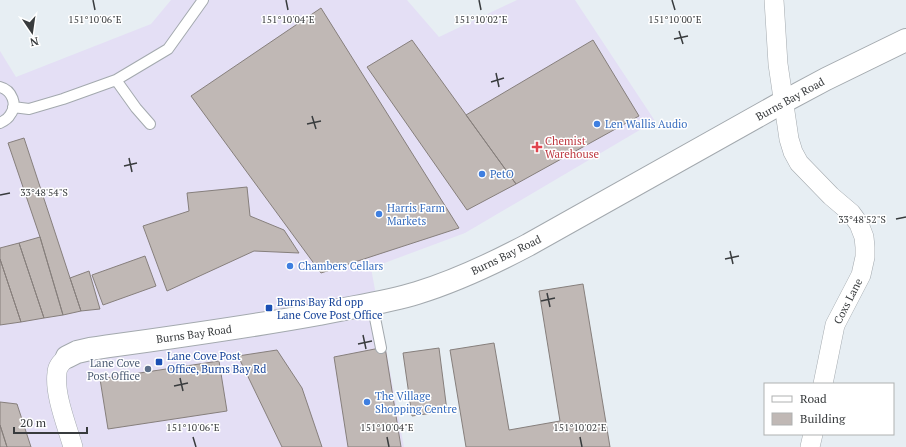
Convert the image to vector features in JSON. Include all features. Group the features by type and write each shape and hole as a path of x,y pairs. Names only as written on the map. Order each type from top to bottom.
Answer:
{"street":[{"name":"Coxs Lane","path":"774,0 777,52 783,102 789,139 793,152 799,163 851,213 859,224 864,237 865,257 861,275 835,325 823,383"},
{"name":"Burns Bay Road","path":"66,357 76,352 90,349 198,334 372,303 415,293 452,281 487,267 783,102 906,40"},
{"path":"66,357 60,364 57,372 57,390 73,447"},
{"path":"810,447 813,435"}],"lane":[{"path":"13,107 29,109 116,80 168,49 203,0"},
{"path":"116,80 136,108 150,124"},
{"path":"0,87 9,93 13,99 11,114 6,120 0,123"},
{"path":"372,303 381,348"}],"shaded area":[{"path":"171,0 407,0 439,37 517,0 575,0 655,121 465,233 371,268 404,447 0,447 0,51 16,77 151,24"}],"building":[{"path":"321,8 459,228 321,273 191,96"},
{"path":"412,40 516,184 467,210 367,67"},
{"path":"593,40 639,116 516,184 466,115"},
{"path":"24,138 81,311 63,315 40,237 8,143"},
{"path":"247,187 250,216 284,230 299,253 254,251 167,291 143,226 189,211 187,193"},
{"path":"40,237 63,315 44,318 19,243"},
{"path":"19,243 44,318 21,322 0,259 0,248"},
{"path":"145,256 156,286 103,305 92,275"},
{"path":"0,259 21,322 0,325"},
{"path":"89,271 100,309 81,311 70,278"},
{"path":"583,284 610,447 466,447 450,350 494,343 509,430 560,421 539,291"},
{"name":"The Village Shopping Centre","path":"385,347 401,447 348,447 334,357"},
{"path":"439,348 447,411 412,416 403,353"},
{"path":"277,350 302,388 322,447 282,447 238,356"},
{"path":"219,361 227,411 108,429 100,379"},
{"path":"0,402 17,404 31,447 7,447 0,425"},
{"path":"0,425 7,447 0,447"}],"place":[{"name":"Len Wallis Audio","path":"597,124"},
{"name":"Chemist Warehouse","path":"537,147"},
{"name":"PetO","path":"482,174"},
{"name":"Harris Farm Markets","path":"379,214"},
{"name":"Chambers Cellars","path":"290,266"},
{"name":"Burns Bay Rd opp Lane Cove Post Office","path":"269,308"},
{"name":"Lane Cove Post Office, Burns Bay Rd","path":"159,362"},
{"name":"Lane Cove Post Office","path":"148,369"},
{"name":"The Village Shopping Centre","path":"367,402"}]}
